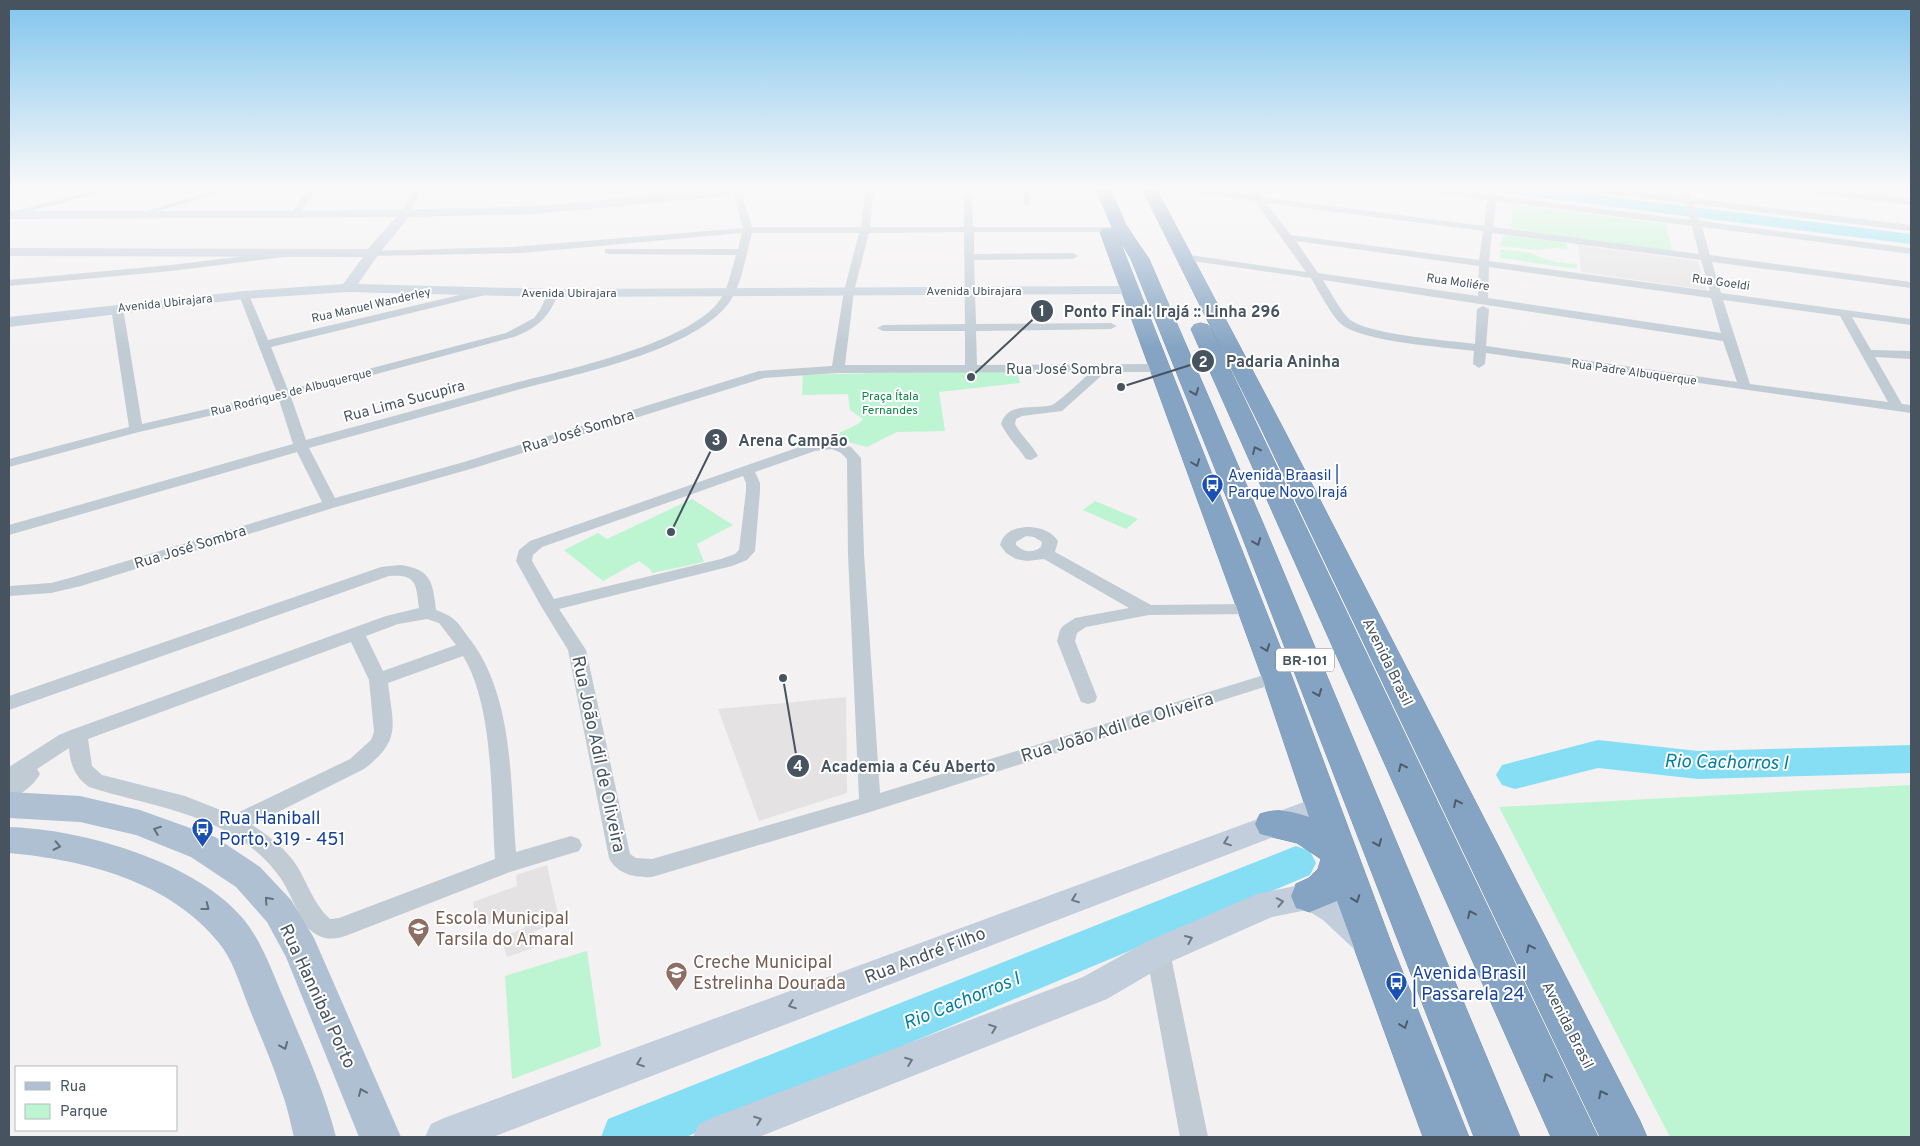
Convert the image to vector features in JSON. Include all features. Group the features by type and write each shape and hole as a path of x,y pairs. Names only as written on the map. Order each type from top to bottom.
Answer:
{"highway":[{"name":"BR-101","path":"1112,241 1252,609 1373,948 1446,1137"},
{"name":"BR-101","path":"1129,241 1140,259 1256,540 1497,1137"},
{"name":"Avenida Brasil","path":"1164,241 1166,253 1379,717 1575,1137"},
{"name":"Avenida Brasil","path":"1175,241 1272,428 1624,1137"},
{"path":"1140,259 1142,282 1159,363"},
{"path":"1272,428 1278,454 1323,562 1379,717"},
{"path":"1272,824 1286,825 1312,833 1332,845 1340,854 1339,867 1335,877 1314,894"}],"main road":[{"name":"Rua Hannibal Porto","path":"9,805 80,809 140,823 203,848 248,877 279,911 301,950 380,1137"},
{"path":"9,840 40,842 106,857 160,876 208,908 233,933 251,966 302,1090 315,1137"}],"street":[{"path":"347,288 382,241"},
{"path":"513,250 613,241"},
{"name":"Rua Lima Sucupira","path":"9,530 646,350 666,342 704,320 720,307 730,292 745,241"},
{"path":"838,369 849,291 862,241"},
{"path":"969,241 971,369"},
{"path":"1291,241 1313,276"},
{"name":"Rua Goeldi","path":"1323,241 1484,262 1911,322"},
{"path":"1479,364 1487,241"},
{"path":"1574,241 1911,285"},
{"path":"1701,241 1728,338 1745,388"},
{"path":"1858,241 1911,251"},
{"path":"9,252 372,253 513,250 742,252"},
{"path":"171,268 185,260 188,256 186,251"},
{"path":"9,283 171,268 300,253"},
{"path":"970,256 1073,256"},
{"name":"Rua Moliére","path":"1183,257 1483,304 1728,338"},
{"name":"Rua Padre Albuquerque","path":"1313,276 1345,320 1358,328 1379,334 1745,388 1911,409"},
{"name":"Avenida Ubirajara","path":"9,322 117,308 244,295 347,288 553,293 1132,290"},
{"name":"Rua Manuel Wanderley","path":"263,345 485,292"},
{"name":"Rua Rodrigues de Albuquerque","path":"9,463 136,429 284,395 510,335 537,322 548,310 553,293"},
{"path":"244,295 284,395 301,446 331,504"},
{"path":"117,308 136,429"},
{"path":"1844,313 1898,408"},
{"path":"883,328 1112,326"},
{"path":"1867,353 1911,355"},
{"name":"Rua José Sombra","path":"9,591 51,588 75,582 331,504 469,465 742,380 786,371 838,369 1095,369 1159,363"},
{"path":"1031,456 1027,448 1014,436 1008,424 1010,417 1019,412 1057,408 1096,374 1097,371 1095,369"},
{"name":"Rua João Adil de Oliveira","path":"870,804 856,554 854,458 851,453 840,447 820,445 536,544 528,548 524,553 524,561 549,606 578,650 620,858 625,864 640,869 652,868 870,804 1277,677"},
{"path":"549,606 726,563 741,557 747,551 753,491 752,480 747,471"},
{"path":"1046,553 1135,604 1149,610"},
{"path":"9,703 387,571 400,570 419,576 424,582 428,613"},
{"path":"1088,697 1066,641 1069,630 1081,622 1149,610 1252,609"},
{"path":"9,777 72,738 410,615 428,613 445,619 456,630 481,671 496,728 506,864"},
{"path":"232,825 357,764 379,744 384,732 378,680 356,634"},
{"path":"378,680 467,648"},
{"path":"9,792 72,738"},
{"path":"72,738 82,770 86,776 96,781 170,801 232,825 264,846 289,872 318,923 327,929 353,924 506,864 571,845"},
{"path":"9,792 80,809"},
{"name":"Rua André Filho","path":"444,1137 1323,806"},
{"path":"712,1137 1095,988 1158,952 1268,904 1314,894 1334,910 1373,948"},
{"path":"1158,952 1194,1137"}],"shaded area":[{"path":"1578,245 1698,261 1707,290 1581,272"},
{"path":"846,697 847,793 759,821 718,709"},
{"path":"547,865 560,923 534,931 536,947 507,957 501,937 525,928 519,913 478,928 473,902 517,886 516,875"}],"green space":[{"path":"1502,241 1554,241 1566,243 1568,250 1555,248 1537,250 1500,246"},
{"path":"1602,241 1670,241 1672,251"},
{"path":"1501,249 1525,252 1554,261 1577,264 1577,269 1500,258"},
{"name":"Praça Ítala Fernandes","path":"1017,372 1020,383 939,392 945,431 897,432 867,447 848,442 837,434 858,424 863,419 850,410 848,394 802,395 803,375"},
{"path":"692,499 733,525 697,544 704,562 652,573 650,569 639,561 603,581 564,550 598,533 607,539"},
{"path":"1095,501 1138,519 1126,529 1083,510"},
{"path":"1911,785 1911,1137 1670,1137 1499,807"},
{"path":"587,951 601,1046 512,1079 505,976"}],"waterway":[{"name":"Rio Cachorros I","path":"1515,775 1598,754 1698,765 1911,759"},
{"name":"Rio Cachorros I","path":"626,1137 1296,863"}],"place":[{"name":"Ponto Final: Irajá :: Linha 296","path":"971,377"},
{"name":"Padaria Aninha","path":"1121,387"},
{"name":"Avenida Braasil | Parque Novo Irajá","path":"1212,503"},
{"name":"Arena Campão","path":"671,532"},
{"name":"Academia a Céu Aberto","path":"783,678"},
{"name":"Rua Haniball Porto, 319 - 451","path":"203,847"},
{"name":"Escola Municipal Tarsila do Amaral","path":"419,947"},
{"name":"Creche Municipal Estrelinha Dourada","path":"677,991"},
{"name":"Avenida Brasil | Passarela 24","path":"1396,1002"}]}
